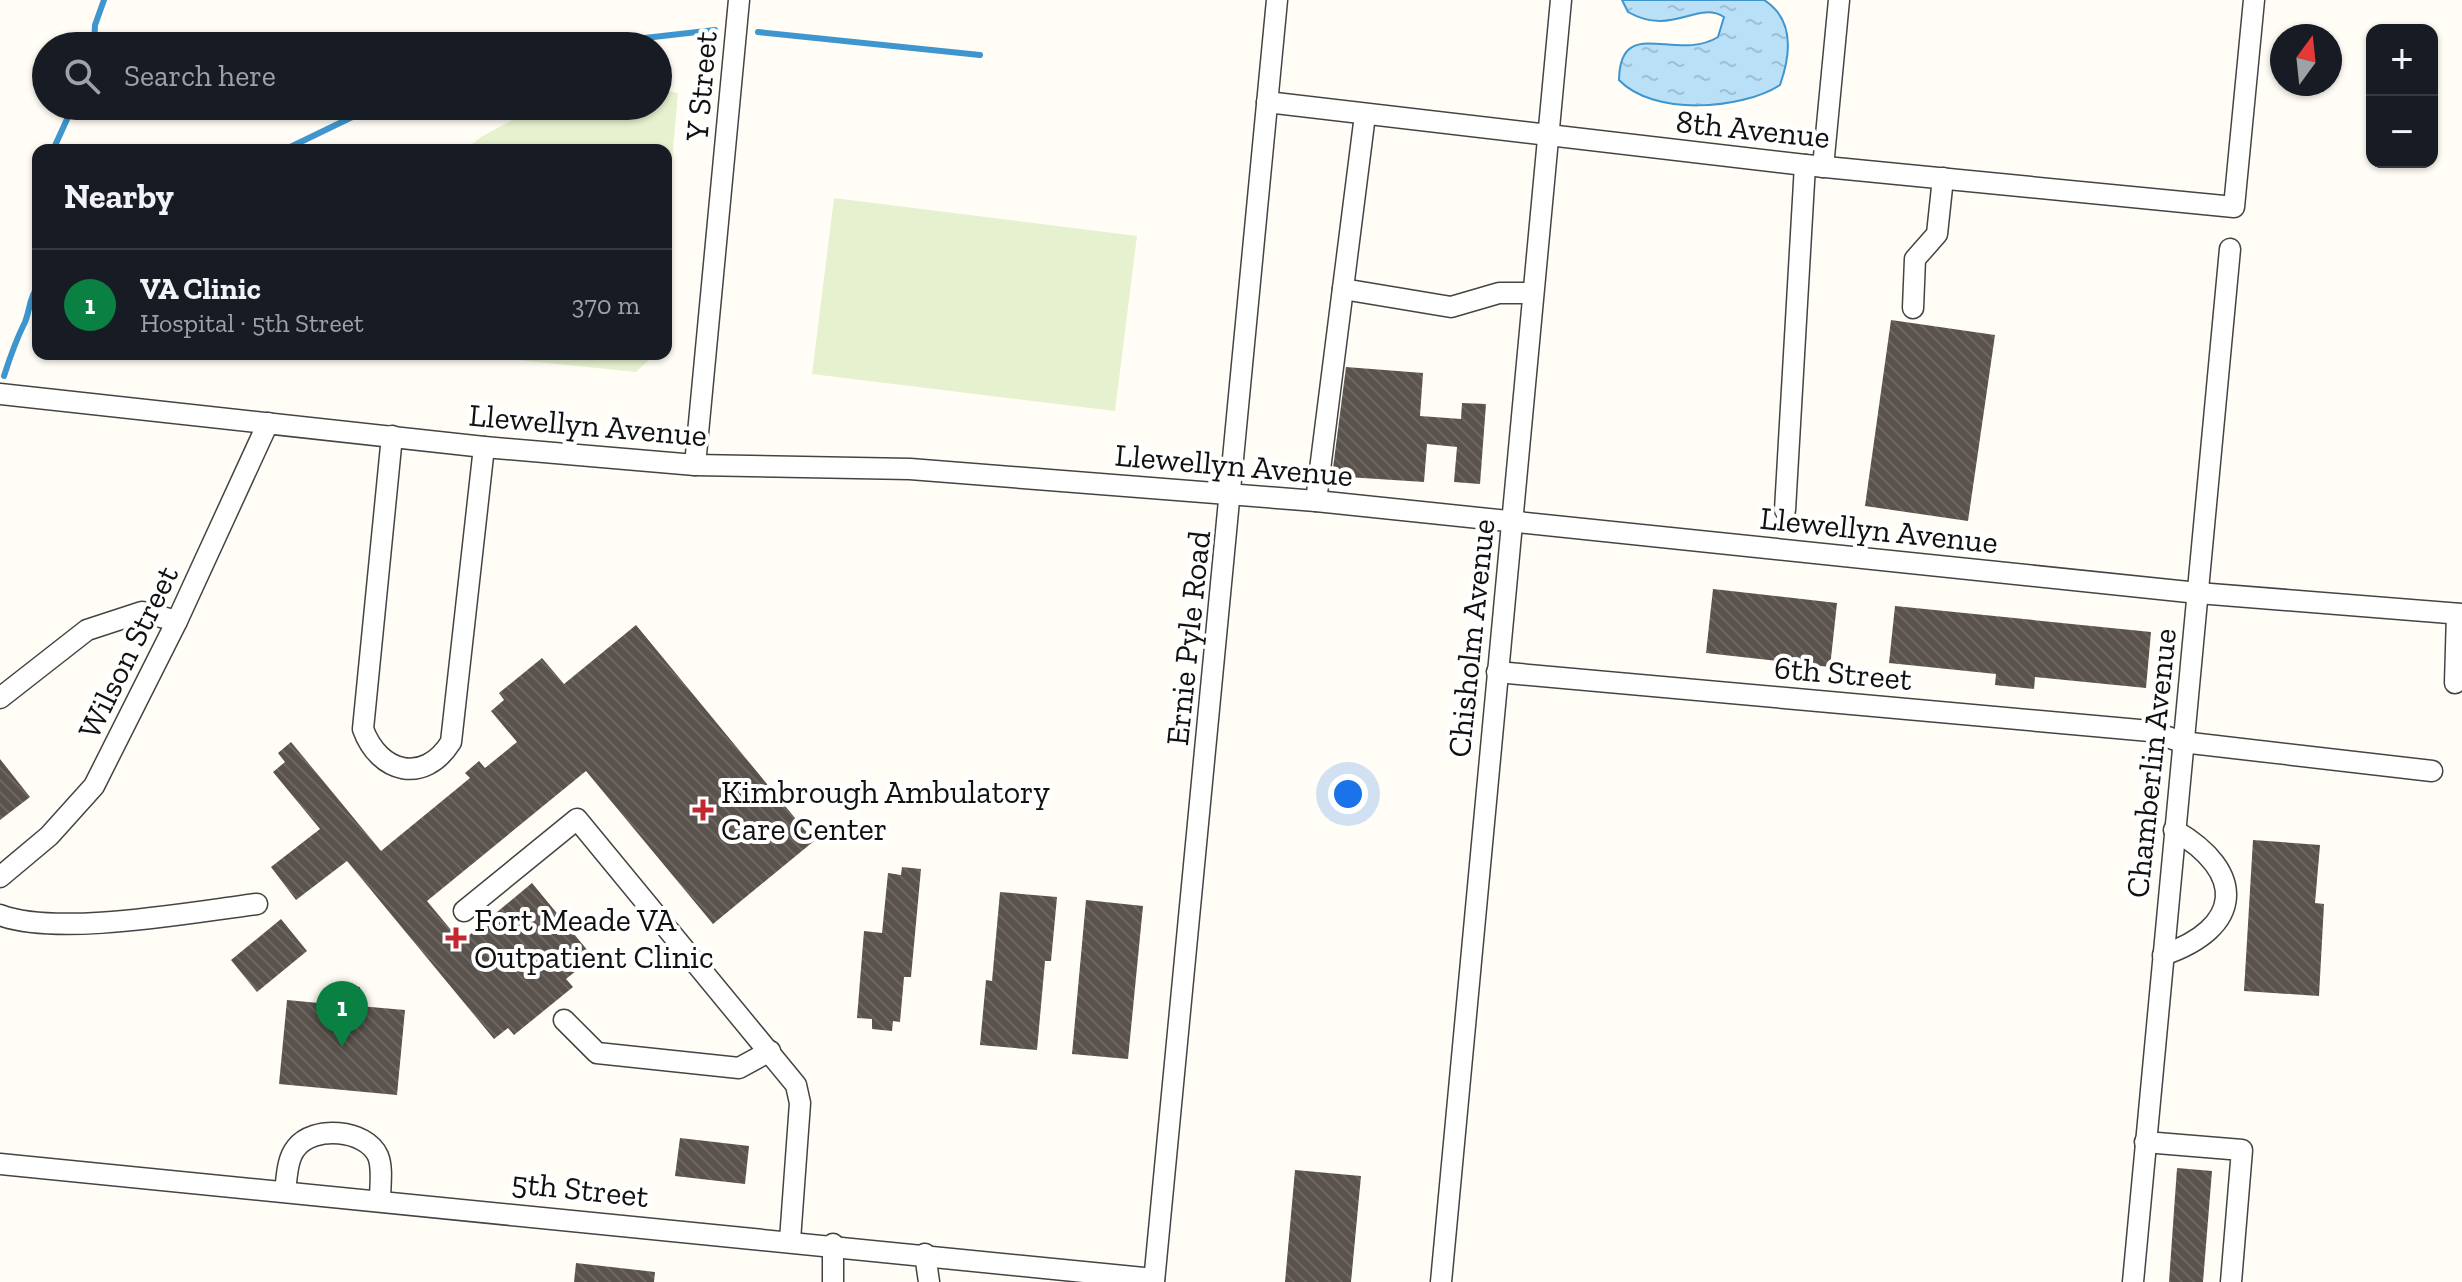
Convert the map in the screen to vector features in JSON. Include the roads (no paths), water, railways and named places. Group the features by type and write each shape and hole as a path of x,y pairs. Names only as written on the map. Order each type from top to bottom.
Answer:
{"street":[{"name":"Y Street","path":"695,465 739,0"},
{"name":"Ernie Pyle Road","path":"1154,1280 1277,0"},
{"name":"Chisholm Avenue","path":"1441,1282 1561,0"},
{"path":"1785,510 1814,166 1839,0"},
{"name":"8th Avenue","path":"1267,102 1814,166 2234,207 2254,4"},
{"path":"1316,501 1365,115"},
{"path":"1913,308 1915,259 1937,234 1943,178"},
{"name":"Chamberlin Avenue","path":"2133,1282 2230,249"},
{"path":"1343,289 1451,307 1499,293 1533,293"},
{"name":"Llewellyn Avenue","path":"0,394 484,447 695,465 910,469 1316,501 2198,593 2460,614"},
{"name":"Wilson Street","path":"0,877 49,836 94,786 177,621 268,423"},
{"path":"392,436 363,729 371,750 386,764 404,768 424,767 442,756 451,742 484,447"},
{"path":"0,698 87,630 142,612 177,621"},
{"path":"2455,683 2460,614"},
{"name":"6th Street","path":"1497,672 2150,731 2182,742 2432,771"},
{"path":"464,911 577,819 796,1085 800,1103 790,1240"},
{"path":"2163,955 2204,938 2223,912 2226,897 2216,863 2198,844 2174,830"},
{"path":"0,915 41,923 132,920 257,904"},
{"path":"564,1020 597,1053 739,1068 770,1051"},
{"path":"285,1191 292,1152 298,1144 322,1133 344,1135 367,1142 377,1153 380,1200"},
{"path":"2145,1142 2242,1150 2231,1282"},
{"name":"5th Street","path":"0,1164 833,1244 1154,1280"},
{"path":"833,1244 833,1282"},
{"path":"925,1254 929,1282"}],"water":[{"path":"1622,0 1764,0 1781,17 1785,27 1788,49 1780,85 1743,100 1721,104 1675,104 1634,92 1619,80 1622,60 1629,49 1640,44 1702,44 1718,37 1724,17 1704,13 1671,20 1644,19 1628,12"}],"waterway":[{"path":"95,32 104,0"},
{"path":"672,35 715,30"},
{"path":"758,32 980,55"},
{"path":"56,144 67,120"},
{"path":"296,144 346,120"},
{"path":"4,376 32,299"}],"place":[{"name":"Kimbrough Ambulatory Care Center","path":"703,810"},
{"name":"Fort Meade VA Outpatient Clinic","path":"456,938"},
{"name":"VA Clinic","path":"342,1047"}]}
